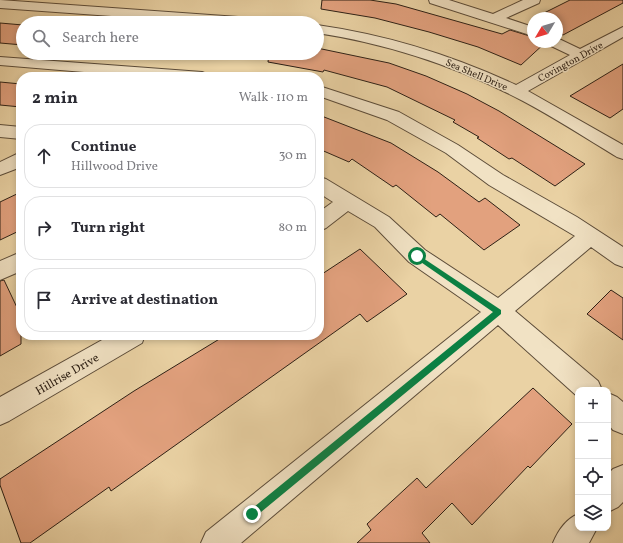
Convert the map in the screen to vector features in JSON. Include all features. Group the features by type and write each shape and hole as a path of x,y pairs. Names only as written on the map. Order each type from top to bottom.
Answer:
{"street":[{"path":"109,12 118,0"},
{"path":"435,0 495,18 527,30"},
{"path":"495,18 534,0"},
{"path":"0,4 17,2 109,12 166,16"},
{"name":"Sea Shell Drive","path":"324,29 396,43 458,64 517,91 623,153"},
{"name":"Covington Drive","path":"517,91 623,31"},
{"path":"563,46 581,55"},
{"path":"0,61 139,72"},
{"path":"324,93 393,116 452,149 496,180 570,222 623,258"},
{"path":"0,131 16,133"},
{"path":"0,169 16,162"},
{"path":"324,187 382,222 417,256 499,312 586,387"},
{"path":"324,219 348,201"},
{"path":"216,543 590,236"},
{"path":"0,271 16,263"},
{"name":"Hillrise Drive","path":"0,412 124,340"},
{"path":"611,409 623,420"},
{"path":"610,495 623,479"},
{"path":"569,543 579,531"}],"building":[{"path":"322,0 370,0 396,4 502,34 510,30 527,35 527,48 539,48 521,65 478,47 429,32 375,18 321,9"},
{"path":"570,0 623,0 623,3 563,35 563,12 546,12"},
{"path":"0,23 16,24 16,44 0,43"},
{"path":"324,49 389,63 426,76 467,94 499,111 585,164 555,186 512,158 509,159 477,138 479,137 453,122 455,120 387,87 324,70 323,72 268,62 268,60 324,60"},
{"path":"623,64 623,109 610,118 570,96"},
{"path":"0,82 16,84 16,107 0,105"},
{"path":"324,117 391,143 438,172 479,202 485,198 520,225 484,250 440,214 436,217 396,185 393,187 352,159 349,162 324,151"},
{"path":"16,194 16,232 0,240 0,202"},
{"path":"360,249 407,294 367,322 360,314 324,340 324,273"},
{"path":"4,280 16,305 16,340 21,340 21,344 0,356 0,281"},
{"path":"611,290 623,298 623,340 587,314"},
{"path":"218,340 323,340 111,491 109,487 30,543 21,543 0,485 0,479 134,391"},
{"path":"533,388 572,424 530,468 528,466 472,525 452,503 422,533 430,543 357,543 371,530 367,524 417,478 426,488"}],"route":[{"path":"252,514 499,312 417,256"}]}
